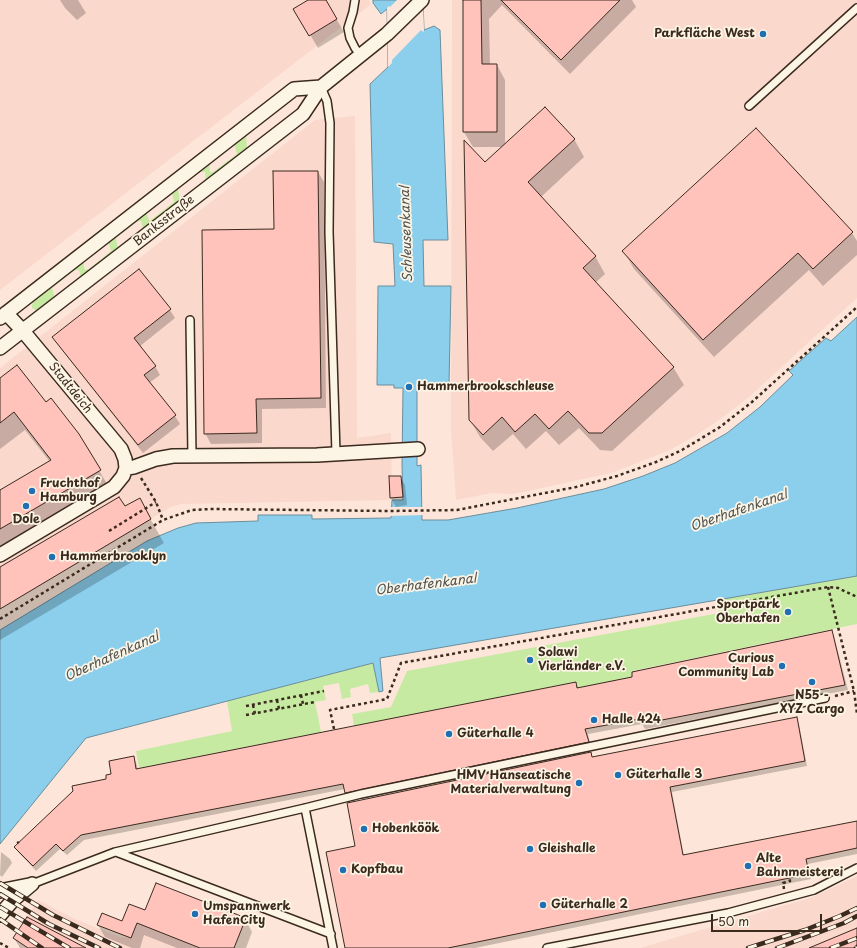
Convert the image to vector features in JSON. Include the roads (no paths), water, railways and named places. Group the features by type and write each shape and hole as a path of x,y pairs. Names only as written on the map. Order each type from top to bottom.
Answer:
{"street":[{"name":"Banksstraße","path":"0,348 303,114 321,87 387,34 422,0"},
{"name":"Banksstraße","path":"3,315 294,89 321,87"},
{"name":"Stadtdeich","path":"3,315 23,331 120,449 130,467"},
{"path":"0,555 114,487 130,467 156,459 173,456 316,455 418,449"},
{"path":"0,890 9,890 32,884"},
{"path":"0,915 13,900 32,884"}],"lane":[{"path":"355,0 348,28 350,38 361,56"},
{"path":"749,106 857,8"},
{"path":"321,87 327,101 330,123 329,232 336,453"},
{"path":"190,320 192,456"},
{"path":"32,884 115,852 361,794 825,698"},
{"path":"305,808 334,948"},
{"path":"115,852 331,934"},
{"path":"547,948 742,909 814,890 857,868"}],"water":[{"path":"373,0 423,0 424,30 434,26 440,30 448,240 423,240 424,286 451,286 449,384 426,384 426,387 417,387 417,466 421,465 422,520 448,520 517,508 604,489 643,476 675,463 727,433 760,407 793,375 789,371 826,338 831,341 857,317 857,576 380,658 383,691 379,692 373,663 86,738 0,844 0,630 147,541 178,528 196,523 258,521 258,515 312,515 312,519 391,518 392,500 403,500 403,388 394,388 394,385 377,385 378,286 395,286 393,244 374,242 370,84 388,67 387,9 381,14 373,3"}],"railway":[{"path":"0,883 53,915 120,948"},
{"path":"0,894 49,924 99,948"},
{"path":"0,907 69,948"},
{"path":"748,948 805,930 857,908"},
{"path":"777,948 844,923 857,916"},
{"path":"0,919 42,948"},
{"path":"831,948 857,938"}],"place":[{"name":"Parkfläche West","path":"763,34"},
{"name":"Hammerbrookschleuse","path":"409,387"},
{"name":"Fruchthof Hamburg","path":"32,491"},
{"name":"Dole","path":"26,506"},
{"name":"Hammerbrooklyn","path":"52,557"},
{"name":"Sportpark Oberhafen","path":"788,612"},
{"name":"Solawi Vierländer e.V.","path":"530,660"},
{"name":"Curious Community Lab","path":"782,666"},
{"name":"N55 - XYZ Cargo","path":"812,682"},
{"name":"Halle 424","path":"594,720"},
{"name":"Güterhalle 4","path":"449,734"},
{"name":"Güterhalle 3","path":"618,775"},
{"name":"HMV Hanseatische Materialverwaltung","path":"579,783"},
{"name":"Hobenköök","path":"364,829"},
{"name":"Gleishalle","path":"530,849"},
{"name":"Alte Bahnmeisterei","path":"748,866"},
{"name":"Kopfbau","path":"343,870"},
{"name":"Güterhalle 2","path":"543,905"},
{"name":"Umspannwerk HafenCity","path":"195,914"}],"water label":[{"name":"Schleusenkanal","path":"407,234"},
{"name":"Oberhafenkanal","path":"739,511"},
{"name":"Oberhafenkanal","path":"426,585"},
{"name":"Oberhafenkanal","path":"112,657"}]}
